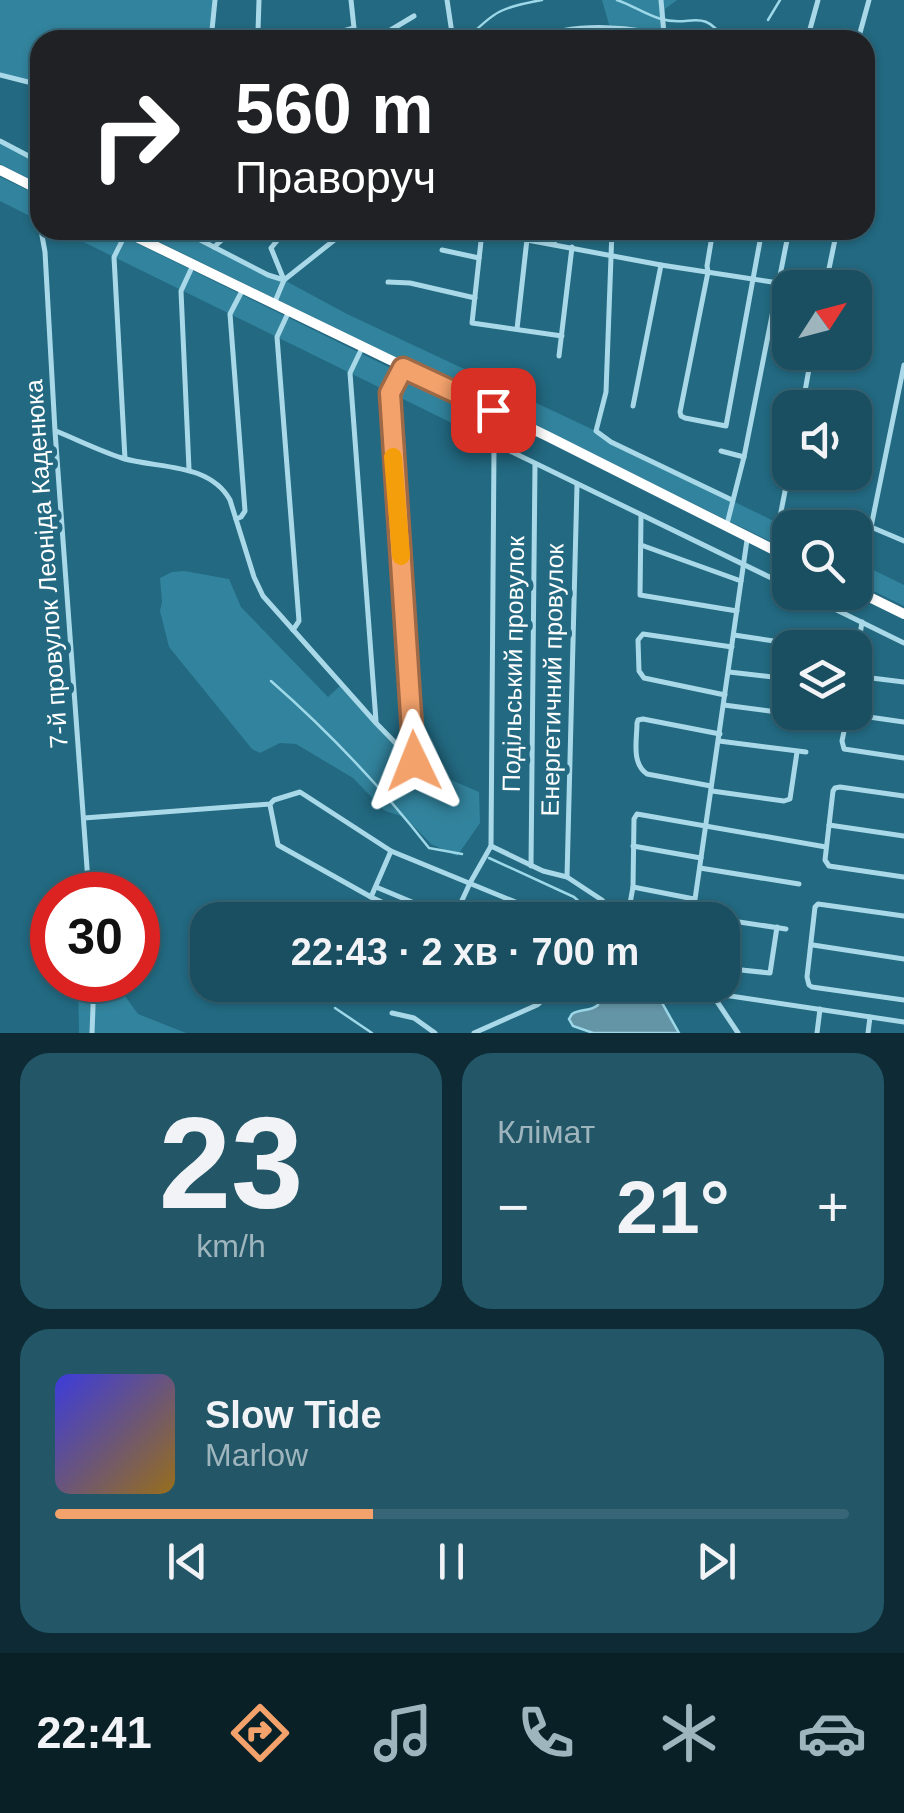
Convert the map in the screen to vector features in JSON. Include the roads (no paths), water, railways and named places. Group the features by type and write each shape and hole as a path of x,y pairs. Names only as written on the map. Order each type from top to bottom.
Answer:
{"highway":[{"path":"0,170 30,185"},
{"path":"143,240 772,550"},
{"path":"872,598 904,614"}],"street":[{"path":"212,30 215,0"},
{"path":"258,30 259,0"},
{"path":"347,30 354,28 351,0"},
{"path":"448,0 452,30"},
{"path":"660,0 664,30"},
{"path":"810,30 818,0"},
{"path":"861,30 869,0"},
{"path":"391,30 414,16"},
{"path":"560,30 641,30"},
{"path":"0,75 30,81"},
{"path":"0,141 30,157"},
{"name":"7-й провулок Леоніда Каденюка","path":"42,240 87,872"},
{"path":"121,240 114,257 125,459"},
{"path":"201,240 284,280"},
{"path":"214,247 222,240"},
{"path":"278,240 272,248 284,280"},
{"path":"274,304 284,280 334,240"},
{"path":"478,240 472,323 562,336"},
{"path":"518,329 526,240 772,283"},
{"path":"554,244 555,240"},
{"path":"612,240 606,392 596,431 732,500"},
{"path":"711,240 680,412 685,418 726,426 760,240"},
{"path":"781,270 787,240"},
{"path":"828,270 834,240"},
{"path":"559,356 572,247"},
{"path":"442,250 479,258"},
{"path":"189,469 182,291 193,264"},
{"path":"632,406 661,265"},
{"path":"388,282 475,298"},
{"path":"236,519 244,511 230,314 243,289"},
{"path":"289,312 277,337 299,621 294,630"},
{"path":"726,527 772,315"},
{"path":"362,348 350,373 376,723"},
{"path":"872,522 904,365"},
{"path":"55,431 125,459 189,469 223,490 230,500 258,589 414,761 390,393 403,368"},
{"name":"Подільський провулок","path":"491,846 493,451 498,446 772,579"},
{"path":"720,451 744,457"},
{"name":"Подільський провулок","path":"531,866 534,463"},
{"name":"Енергетичний провулок","path":"567,877 577,484"},
{"path":"641,515 642,596 737,610"},
{"path":"872,527 904,541"},
{"path":"694,902 747,537"},
{"path":"640,545 742,581"},
{"path":"837,610 904,643"},
{"path":"860,630 862,622"},
{"path":"725,695 644,678 639,671 638,638 643,634 732,647"},
{"path":"734,634 772,640"},
{"path":"728,672 772,678"},
{"path":"872,678 904,682"},
{"path":"724,705 772,711"},
{"path":"872,717 904,722"},
{"path":"798,752 790,799 784,801 647,774 637,762 637,723 643,719 719,738 806,752"},
{"path":"844,730 844,749 904,758"},
{"path":"904,796 837,787 832,791 825,862 830,866 904,876"},
{"path":"84,818 270,804 303,792 391,852 516,902"},
{"path":"270,804 278,846 382,902"},
{"path":"631,902 637,814 826,847"},
{"path":"829,825 904,836"},
{"path":"462,902 491,846 548,873 567,877 604,902"},
{"path":"633,846 701,858"},
{"path":"371,897 391,852"},
{"path":"700,868 799,884"},
{"path":"376,886 413,902"},
{"path":"633,887 695,899"},
{"path":"904,916 818,904 807,982 812,987 904,1000"},
{"path":"740,923 786,928"},
{"path":"740,970 770,973 777,927"},
{"path":"812,945 904,958"},
{"path":"740,998 904,1022"},
{"path":"92,1033 93,1002"},
{"path":"474,1033 541,1002"},
{"path":"717,1002 738,1033"},
{"path":"817,1033 820,1008"},
{"path":"392,1013 414,1018 435,1033"},
{"path":"868,1033 870,1017"}],"waterway":[{"path":"476,30 499,12 542,0"},
{"path":"617,0 661,19 703,21 717,30"},
{"path":"768,20 780,0"},
{"path":"271,681 354,761 429,848 462,854"},
{"path":"489,858 580,902"},
{"path":"335,1008 372,1033"}]}
